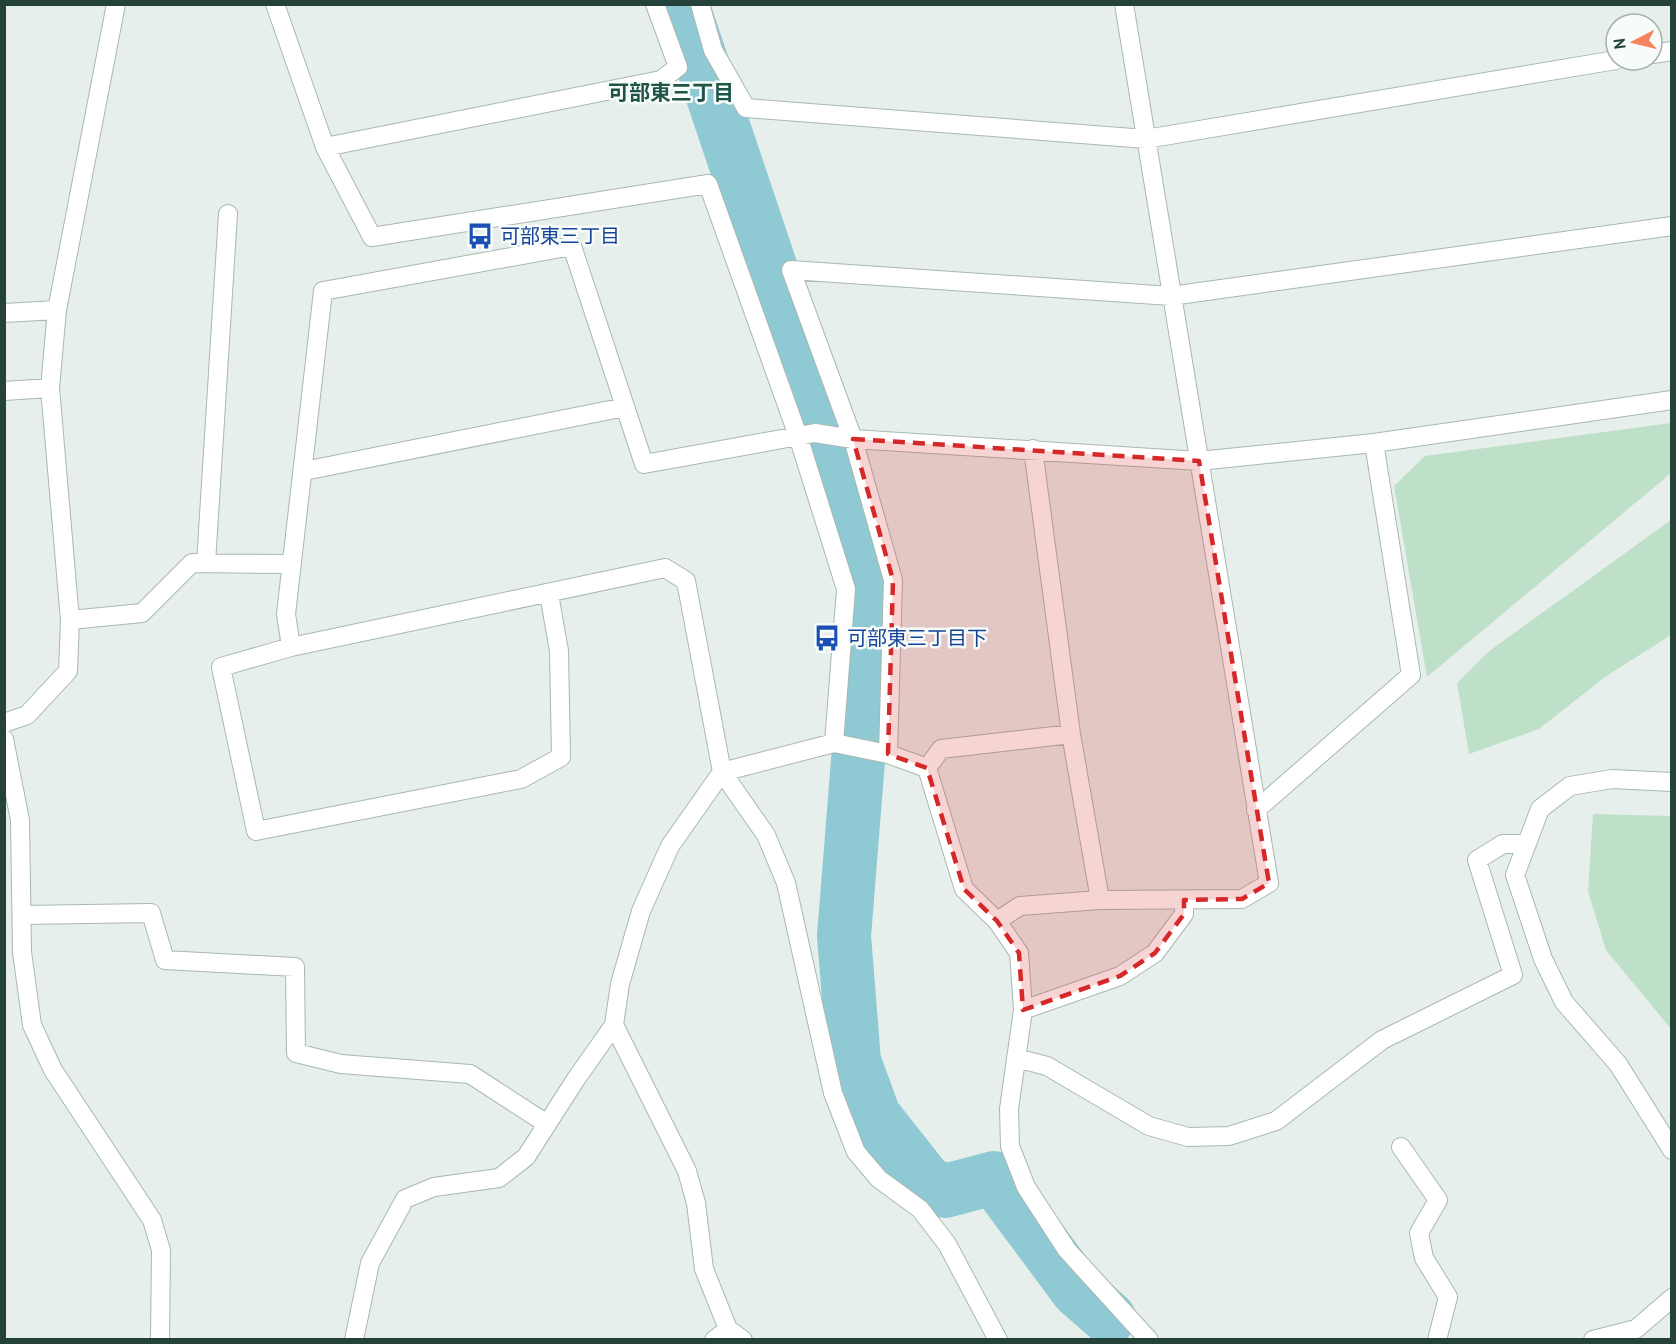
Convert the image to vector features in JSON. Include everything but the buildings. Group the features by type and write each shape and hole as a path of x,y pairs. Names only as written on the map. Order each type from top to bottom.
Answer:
{"street":[{"path":"4,723 27,715 68,672 70,620 50,388 57,310 116,4"},
{"path":"275,4 325,147 372,237 708,184 806,434 846,590 834,743"},
{"path":"325,147 661,80 678,67 655,4"},
{"path":"700,4 713,50 746,108 1146,139 1604,62"},
{"path":"997,921 1020,906 1100,900 1242,899 1269,884 1124,4"},
{"path":"206,563 228,214"},
{"path":"871,750 893,580 791,270 1171,296 1671,226"},
{"path":"291,647 286,614 323,291 572,246 644,464 806,434 1199,461 1374,443 1671,400"},
{"path":"4,313 57,310"},
{"path":"4,391 50,388"},
{"path":"304,471 625,407"},
{"path":"1256,810 1411,675 1374,443"},
{"path":"1033,449 1071,734 1100,900"},
{"path":"70,620 142,613 192,563 291,564"},
{"path":"549,594 559,651 561,757 520,778 256,831 221,667 291,647 665,568 686,581 722,771 766,835 786,883 833,1094 856,1152 879,1179 920,1209 947,1244 993,1339"},
{"path":"927,768 941,750 1071,734"},
{"path":"4,739 20,820 22,952 32,1025 53,1070 152,1220 161,1250 159,1340"},
{"path":"354,1340 370,1263 405,1198 434,1187 499,1178 526,1157 614,1025 620,984 641,911 670,846 722,771 834,743 871,750 927,768"},
{"path":"927,768 964,889 997,921 1019,953 1023,1010 1009,1109 1010,1146 1026,1187 1067,1250 1149,1340"},
{"path":"1671,782 1612,779 1570,786 1540,809 1515,875 1543,959 1564,1002 1618,1064 1671,1150"},
{"path":"1016,1058 1047,1066 1149,1126 1188,1137 1229,1136 1276,1121 1382,1040 1513,975 1477,860 1503,844 1527,844"},
{"path":"1023,1010 1120,976 1155,953 1184,914 1185,900"},
{"path":"22,915 151,913 165,960 295,967 296,1053 341,1064 470,1074 547,1124"},
{"path":"614,1025 687,1171 696,1203 704,1269 721,1334 743,1340"},
{"path":"1401,1147 1438,1200 1419,1233 1425,1258 1448,1296 1437,1340"},
{"path":"1593,1340 1636,1329 1671,1298"}],"highlighted area":[{"path":"853,439 1199,461 1269,883 1242,899 1184,900 1184,914 1155,953 1120,976 1023,1010 1019,953 997,921 964,889 927,768 888,754 893,580"}],"green space":[{"path":"1671,423 1671,473 1427,677 1394,486 1425,456"},
{"path":"1671,520 1671,635 1605,677 1539,729 1469,754 1457,683 1488,652"},
{"path":"1593,814 1671,816 1671,1029 1606,950 1588,892"}],"waterway":[{"path":"682,4 873,573 844,936 854,1061 874,1116 927,1183 945,1191 994,1178 1078,1291 1109,1318"}],"place":[{"name":"可部東三丁目","path":"480,236"},
{"name":"可部東三丁目下","path":"827,638"}],"district":[{"name":"可部東三丁目","path":"671,93"}]}
